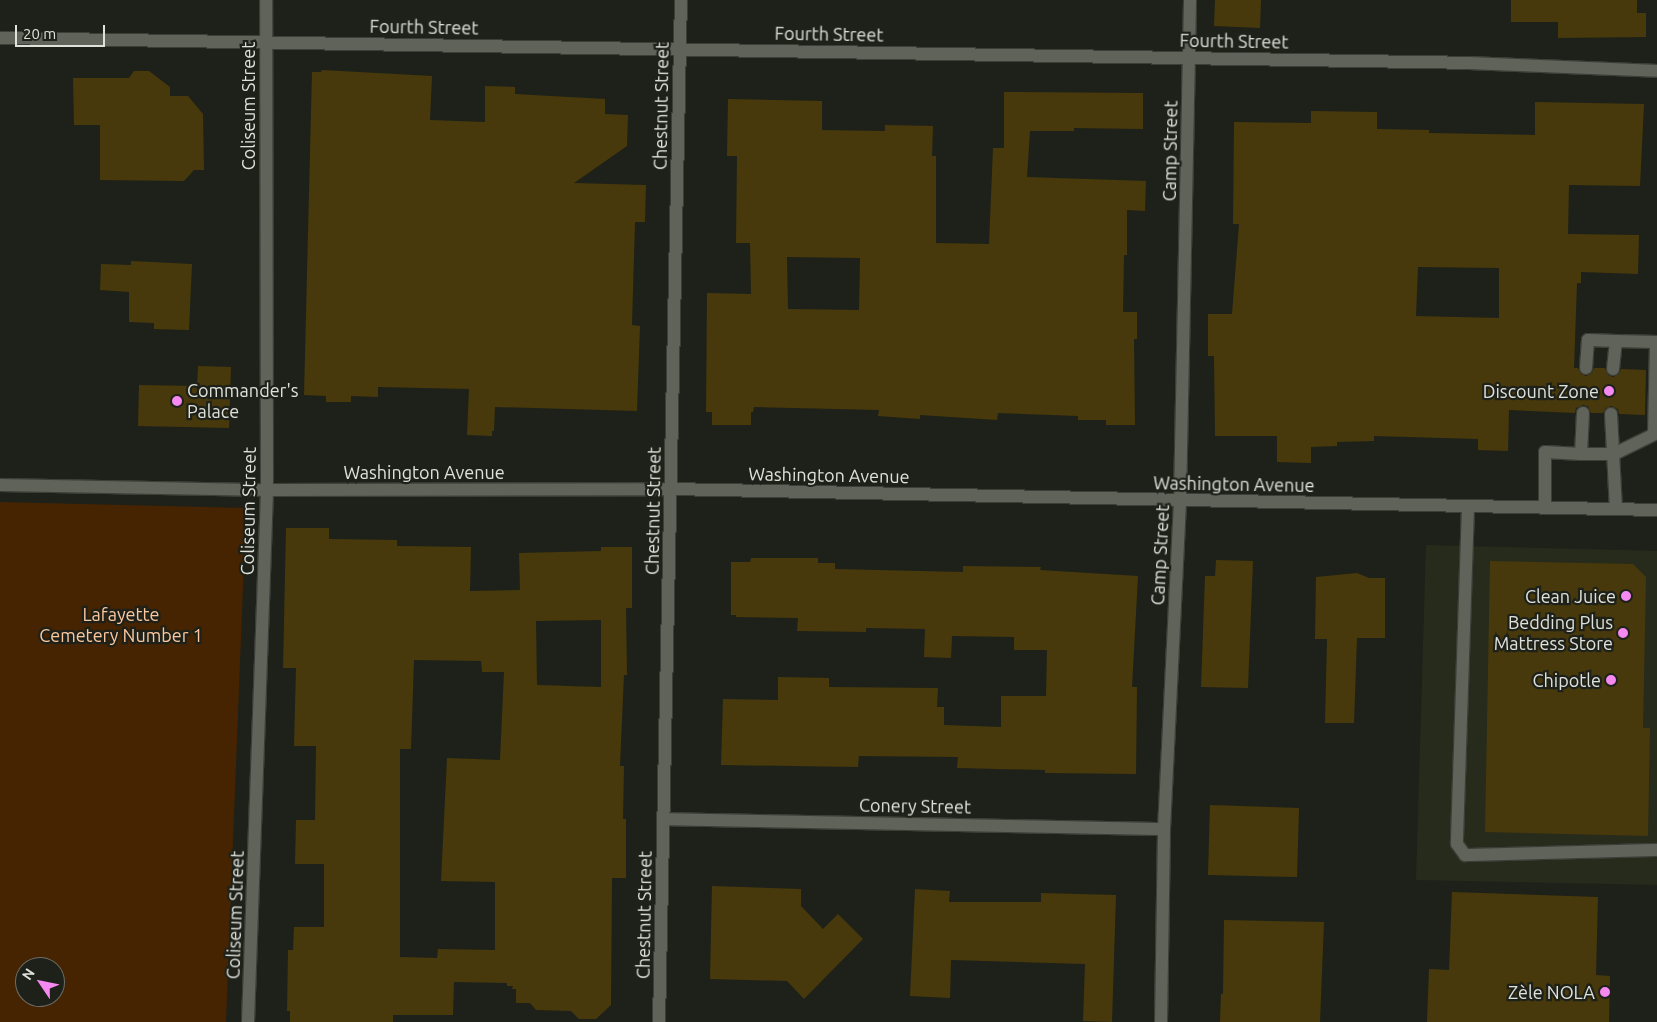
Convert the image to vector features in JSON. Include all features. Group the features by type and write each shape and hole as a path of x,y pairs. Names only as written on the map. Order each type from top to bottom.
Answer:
{"street":[{"name":"Coliseum Street","path":"248,1022 267,490 266,0"},
{"name":"Chestnut Street","path":"659,1022 681,0"},
{"name":"Camp Street","path":"1162,1022 1164,829 1180,500 1190,0"},
{"name":"Fourth Street","path":"0,38 1469,63 1657,71"},
{"path":"1545,508 1545,452 1614,454 1655,433 1656,342 1588,340 1586,368"},
{"path":"1613,369 1616,341"},
{"path":"1581,454 1583,413"},
{"path":"1611,414 1616,509"},
{"name":"Washington Avenue","path":"0,485 267,490 671,489 1657,510"},
{"path":"1468,506 1456,844 1465,855 1657,850"},
{"name":"Conery Street","path":"664,818 1164,829"}],"shaded area":[{"path":"1426,545 1657,551 1657,885 1416,880"}],"green space":[{"name":"Lafayette Cemetery Number 1","path":"0,502 246,508 226,1022 0,1022"}],"building":[{"path":"1215,0 1261,0 1260,28 1214,26"},
{"path":"1511,0 1637,0 1637,13 1646,13 1646,37 1558,38 1558,22 1511,22"},
{"path":"322,70 432,76 430,120 485,122 485,86 515,87 515,94 605,99 605,114 628,115 627,146 574,183 646,185 645,222 635,222 632,325 640,326 637,411 495,407 492,436 467,435 469,389 378,387 378,397 351,396 351,402 326,402 326,396 304,395 312,72 321,72"},
{"path":"134,71 149,71 170,87 170,96 188,96 203,114 204,170 194,170 184,181 100,180 100,125 74,125 73,78 129,78"},
{"path":"1004,92 1143,93 1143,129 1074,128 1074,131 1030,131 1027,177 1146,181 1145,211 1127,210 1127,255 1124,255 1123,312 1137,312 1137,339 1134,339 1135,425 1106,425 1106,420 1078,420 1078,416 998,413 997,420 920,415 920,419 878,416 879,410 754,407 753,412 751,412 751,425 712,425 712,412 706,412 707,293 751,294 750,243 736,243 737,156 727,156 728,99 822,101 822,130 885,131 885,125 933,126 932,156 936,156 936,243 989,244 993,148 1004,148","holes":["787,257 860,258 859,310 788,309"]},
{"path":"1535,102 1644,104 1640,186 1569,185 1568,234 1639,235 1638,274 1581,272 1581,283 1577,283 1574,368 1578,368 1581,374 1586,376 1592,373 1594,368 1605,368 1608,375 1613,377 1619,374 1621,369 1646,370 1645,415 1619,414 1618,409 1611,406 1606,408 1603,413 1591,413 1588,406 1583,405 1576,408 1575,413 1509,410 1508,451 1478,450 1478,439 1374,436 1374,441 1337,442 1337,446 1311,447 1311,463 1277,462 1277,436 1215,436 1214,356 1208,356 1208,314 1232,314 1239,224 1233,224 1234,122 1311,123 1311,111 1377,112 1377,129 1429,130 1429,133 1535,135","holes":["1418,267 1499,268 1499,318 1416,316"]},
{"path":"131,261 192,264 189,330 154,329 154,323 129,322 129,292 100,290 101,264 131,265"},
{"path":"198,366 231,367 229,428 138,426 139,385 197,386"},
{"path":"286,528 329,528 329,539 397,540 397,546 471,547 470,591 520,590 519,553 601,551 601,547 632,547 632,608 626,608 627,675 624,675 620,766 624,766 623,819 626,819 626,878 612,878 611,1005 596,1019 579,1019 571,1011 536,1010 530,1003 516,1003 516,989 512,989 513,986 507,986 507,983 454,982 453,1015 393,1015 393,1022 290,1022 290,1011 287,1011 288,950 293,950 294,927 324,927 324,864 295,864 296,820 315,820 316,746 294,746 296,668 283,668","holes":["601,620 601,687 537,685 536,621","414,660 481,661 482,672 504,672 500,760 447,758 441,881 495,882 495,950 438,949 437,958 400,957 400,749 411,749"]},
{"path":"751,558 818,558 818,563 835,563 835,569 963,572 963,566 1041,567 1040,570 1138,576 1132,687 1137,687 1136,774 1045,773 1045,770 957,768 958,757 859,756 858,767 721,765 723,699 778,700 778,677 829,678 829,687 938,688 937,707 944,707 944,725 1001,727 1001,696 1046,696 1047,650 1014,650 1014,637 952,636 951,658 924,657 925,629 866,628 866,632 797,631 798,618 736,617 736,615 731,615 731,562 750,562"},
{"path":"1216,560 1253,561 1248,688 1201,687 1205,576 1215,576"},
{"path":"1490,561 1633,564 1646,577 1643,728 1650,728 1648,836 1485,832"},
{"path":"1357,573 1369,578 1385,578 1385,638 1357,638 1354,723 1325,723 1327,639 1315,639 1316,577"},
{"path":"1210,805 1299,808 1297,877 1208,875"},
{"path":"712,886 801,889 801,906 823,929 838,914 863,939 804,999 787,981 710,979"},
{"path":"915,889 950,891 949,902 1041,902 1041,893 1116,895 1112,1022 1083,1021 1085,964 951,960 950,998 910,996"},
{"path":"1452,892 1598,897 1596,975 1610,976 1609,1022 1427,1022 1429,969 1449,970"},
{"path":"1224,920 1324,922 1320,1022 1220,1022 1221,994 1223,994"}],"place":[{"name":"Discount Zone","path":"1609,391"},
{"name":"Commander's Palace","path":"177,401"},
{"name":"Clean Juice","path":"1626,596"},
{"name":"Bedding Plus Mattress Store","path":"1623,633"},
{"name":"Chipotle","path":"1611,680"},
{"name":"Zèle NOLA","path":"1605,992"}]}
